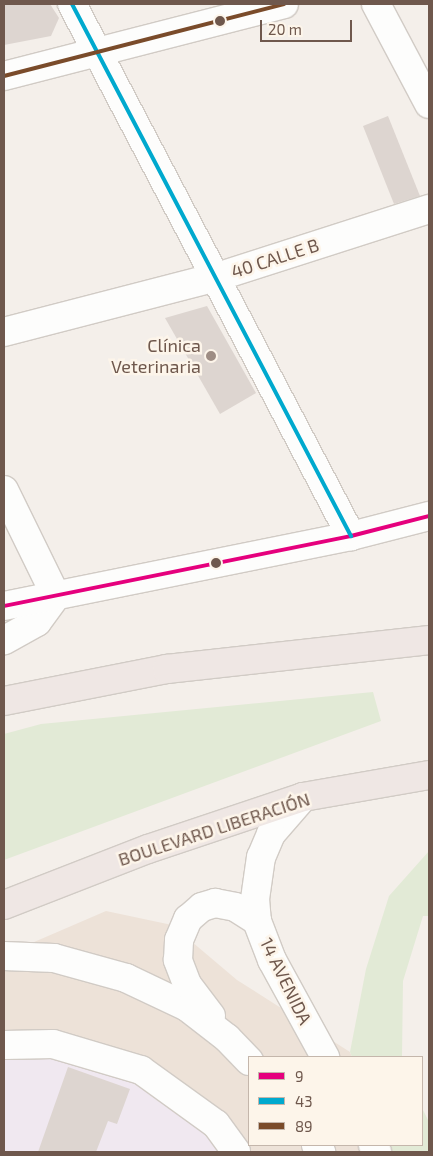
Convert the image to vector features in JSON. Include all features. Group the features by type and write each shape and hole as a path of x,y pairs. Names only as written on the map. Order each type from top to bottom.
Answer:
{"highway":[{"path":"4,701 167,668 429,640"},
{"name":"BOULEVARD LIBERACIÓN","path":"4,905 148,849 303,797 429,775"}],"main road":[{"path":"72,4 217,276 350,536"},
{"path":"4,76 98,51 220,23 284,4"},
{"path":"376,4 429,104"},
{"name":"40 CALLE B","path":"4,332 217,276 429,209"},
{"path":"4,490 56,596"},
{"path":"4,606 350,536 429,516"},
{"path":"4,640 37,622 56,596"},
{"name":"14 AVENIDA","path":"303,797 271,834 261,857 255,899 258,921 272,960 324,1056"},
{"path":"227,1038 187,984 178,960 179,940 188,919 202,907 215,903 235,907 258,921"},
{"path":"4,956 54,958 126,978 187,1007 227,1038 248,1059"},
{"path":"4,1046 53,1044 141,1070 216,1124 236,1152"}],"shaded area":[{"path":"106,911 172,925 237,980 350,1052 352,1056 248,1056 248,1146 387,1146 391,1152 4,1152 4,955"},
{"path":"44,1057 101,1068 154,1090 201,1123 228,1152 4,1152 4,1059"}],"green space":[{"path":"373,692 381,721 4,860 4,734 41,724"},
{"path":"429,851 429,916 423,916 403,981 402,1056 352,1056 350,1052 366,969 389,896"},
{"path":"423,1110 429,1122 429,1152 391,1152 387,1146 423,1146"}],"building":[{"path":"4,4 50,4 59,18 51,36 4,45"},
{"path":"388,116 420,196 394,204 363,126"},
{"name":"Clínica Veterinaria","path":"207,306 256,393 220,414 165,318"},
{"path":"68,1067 130,1089 117,1124 108,1121 96,1152 38,1152"}],"transit line":[{"name":"43","path":"72,4 351,536"},
{"name":"89","path":"4,76 284,4"},
{"name":"9","path":"4,606 351,536 429,516"}],"place":[{"name":"Clínica Veterinaria","path":"211,356"}]}
